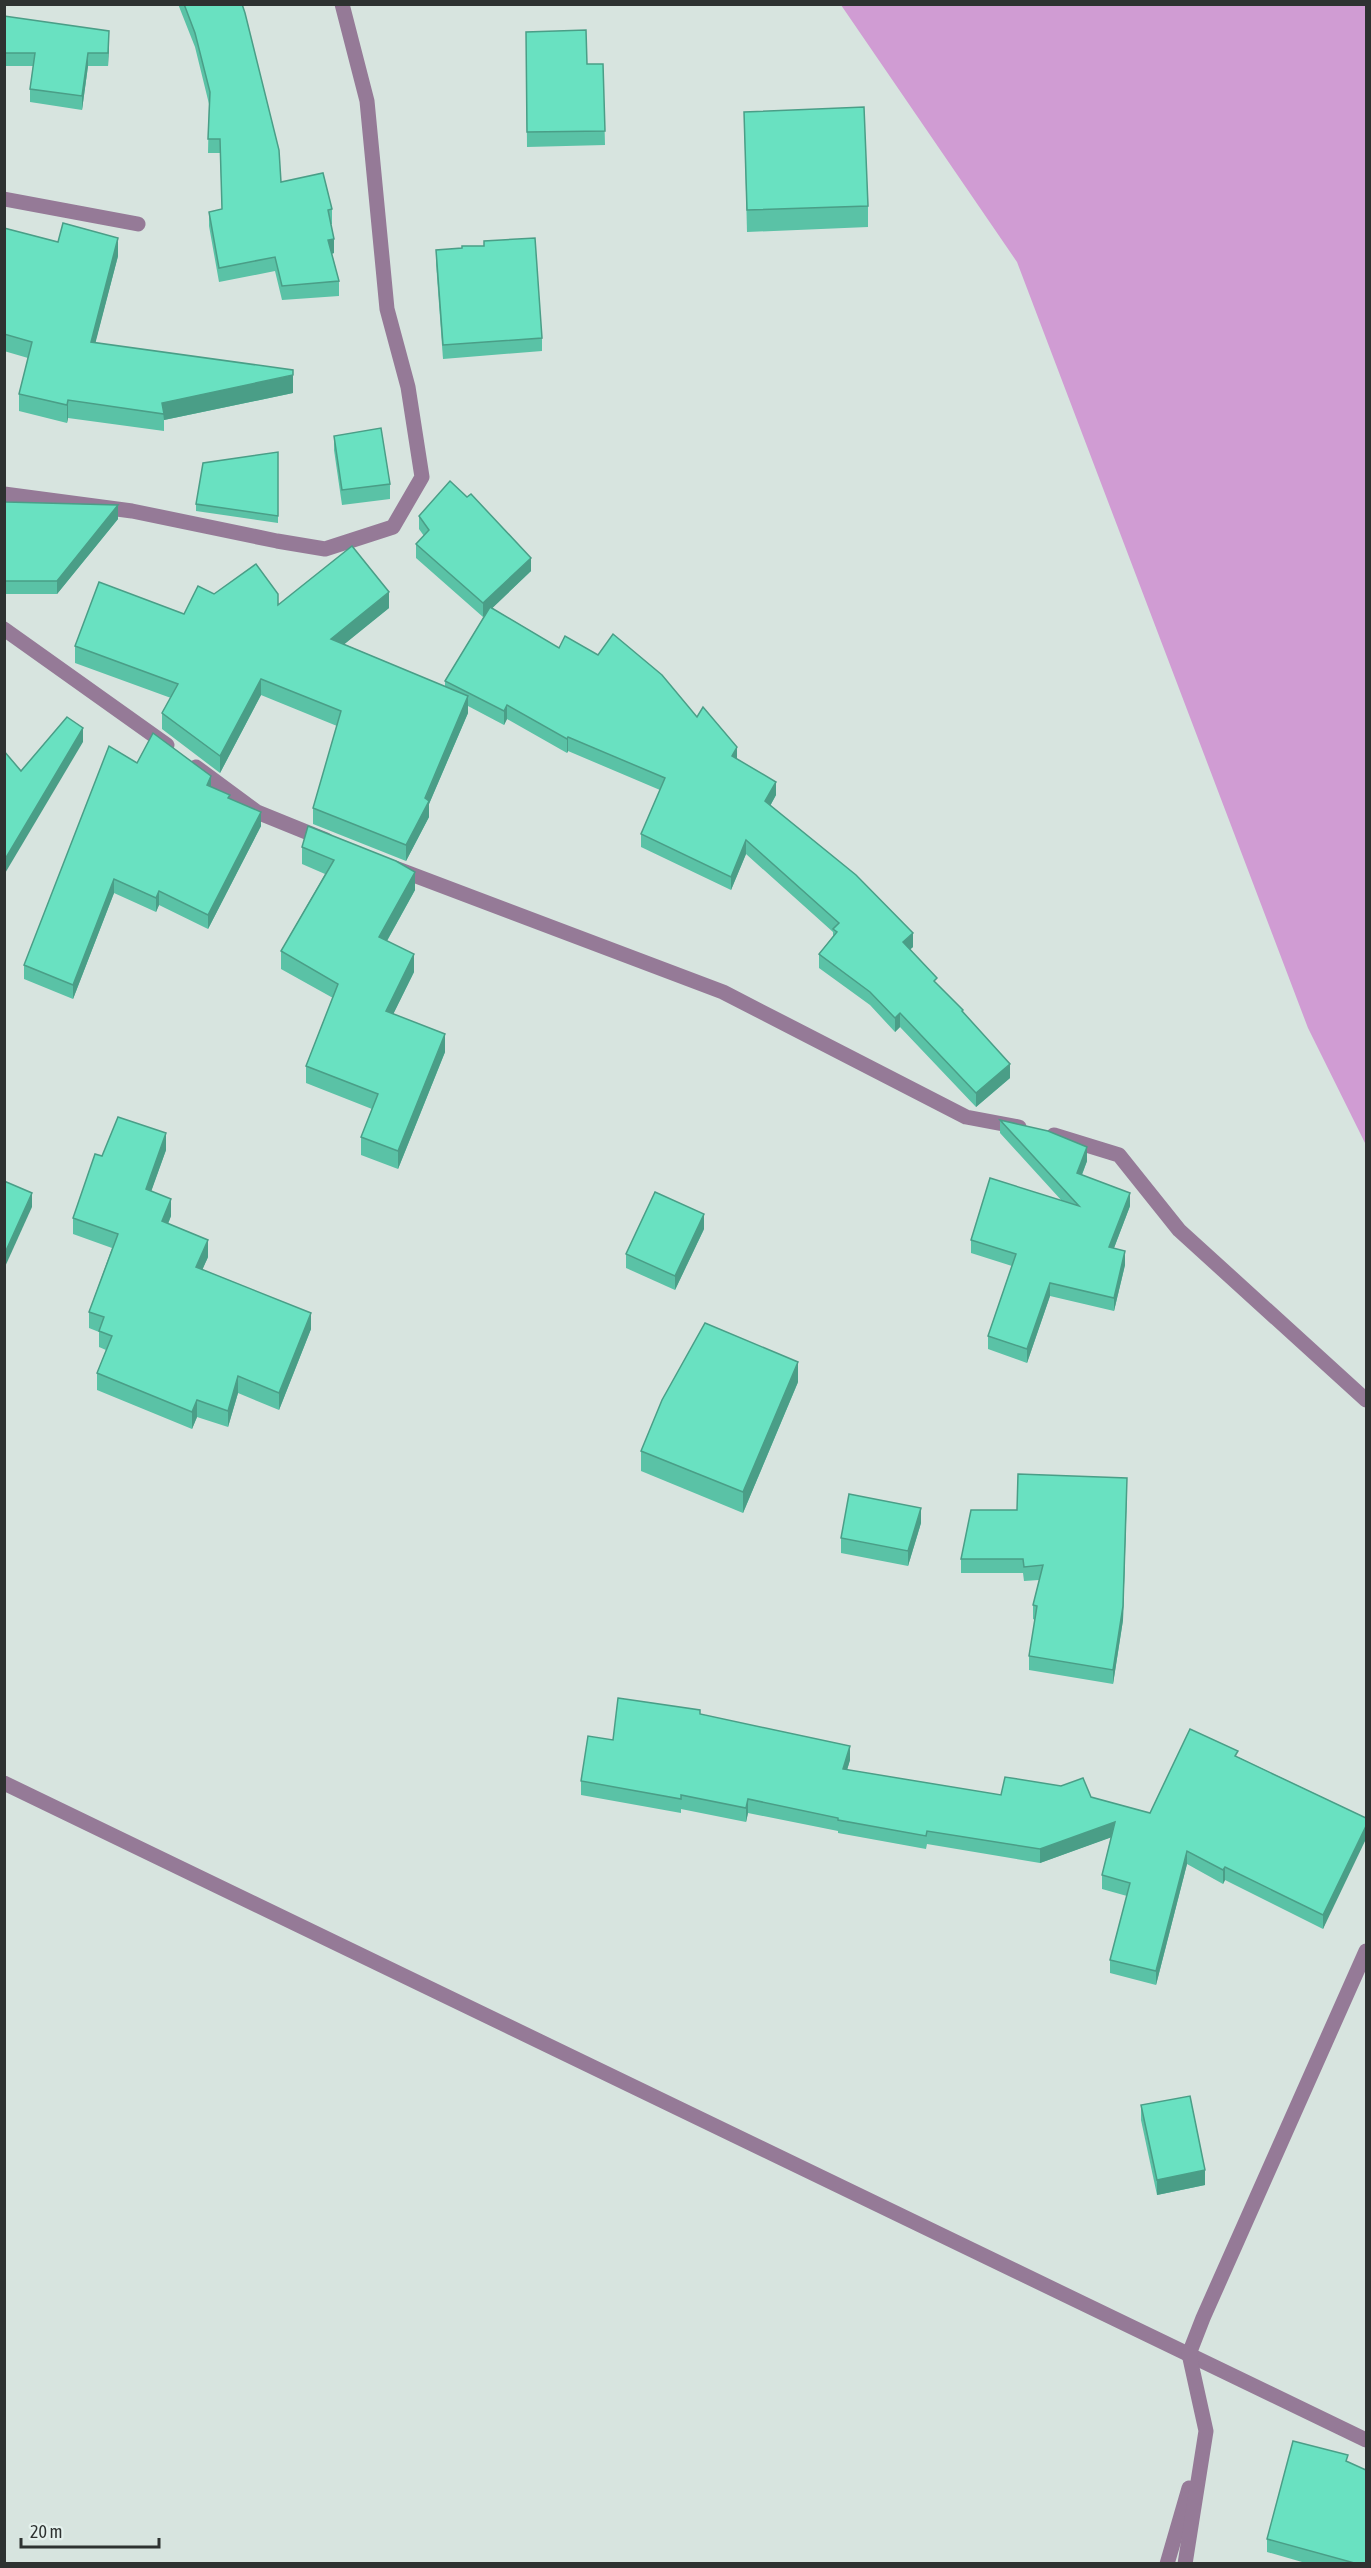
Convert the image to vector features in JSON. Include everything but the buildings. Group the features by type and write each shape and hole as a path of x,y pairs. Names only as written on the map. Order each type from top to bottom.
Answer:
{"street":[{"path":"4,494 132,511 325,549 393,527 422,477 408,387 387,309 368,101 342,4"},
{"path":"4,199 138,224"},
{"path":"4,629 100,695 257,812 346,848"},
{"path":"379,861 723,992 966,1117 1037,1130 1119,1155 1179,1230 1366,1400"},
{"path":"6,1788 1366,2440"},
{"path":"1185,2564 1206,2431 1189,2354 1366,1951"},
{"path":"1167,2564 1206,2431"}],"shaded area":[{"path":"841,5 1366,5 1366,1145 1308,1028 1017,262"}]}
